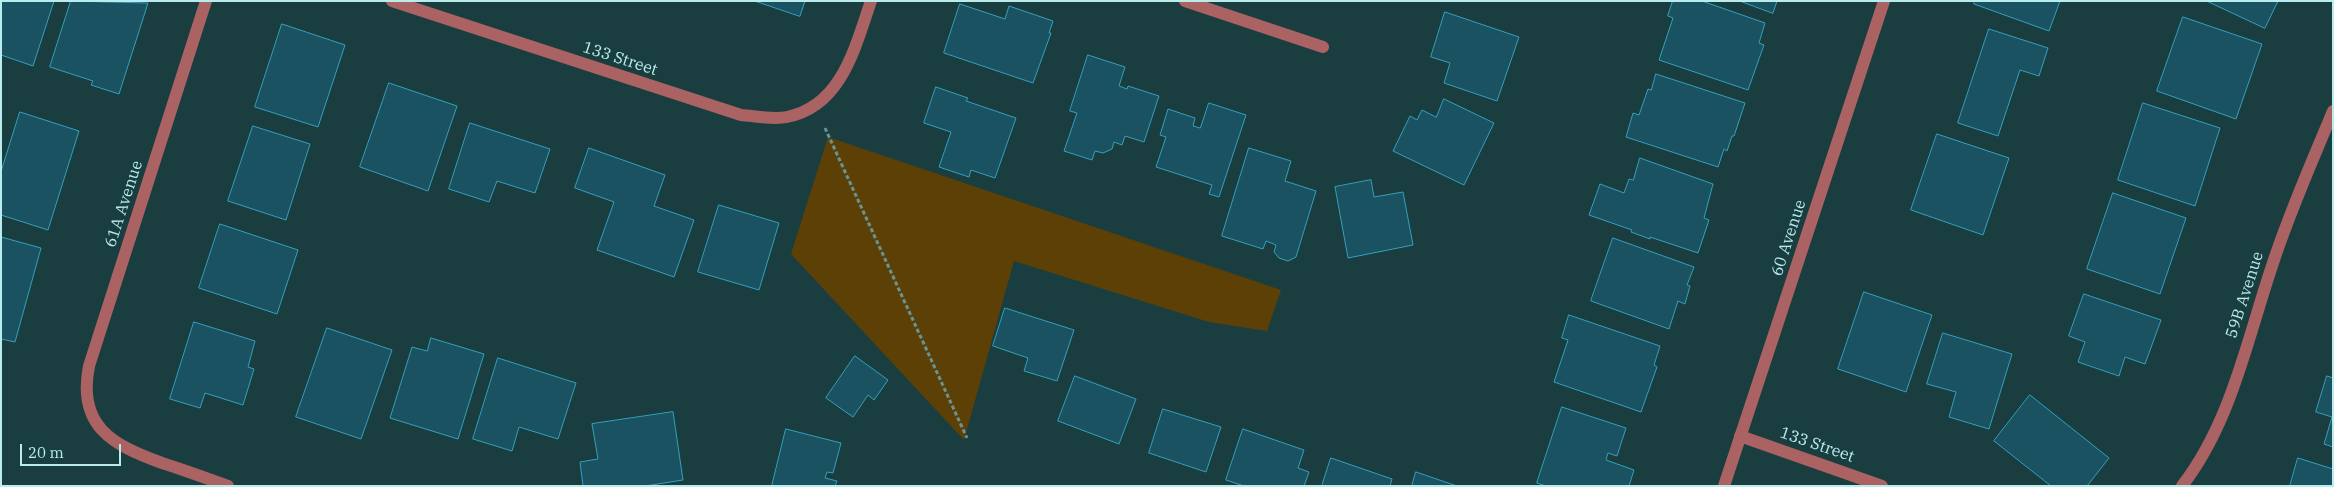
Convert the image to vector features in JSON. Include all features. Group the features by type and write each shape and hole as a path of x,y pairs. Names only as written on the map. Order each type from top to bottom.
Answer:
{"street":[{"name":"61A Avenue","path":"206,1 86,380 87,402 93,418 100,430 111,440 128,450 228,486"},
{"name":"133 Street","path":"392,1 741,116 786,117 816,106 834,90 855,48 871,1"},
{"path":"1185,1 1323,47"},
{"name":"60 Avenue","path":"1724,486 1884,1"},
{"name":"59B Avenue","path":"2182,486 2205,452 2221,418 2280,241 2333,110"},
{"name":"133 Street","path":"1740,436 1882,486"}],"path":[{"path":"825,128 967,438"}],"shaded area":[{"path":"828,137 1281,290 1267,331 1209,322 1014,261 964,440 791,254"}],"building":[{"path":"1,1 54,1 33,66 1,55"},
{"path":"71,1 148,3 119,94 91,85 93,81 50,67"},
{"path":"755,1 805,1 800,16"},
{"path":"1673,1 1702,1 1765,23 1759,43 1764,45 1748,90 1659,60 1673,18 1668,16"},
{"path":"1740,1 1777,1 1773,13"},
{"path":"1975,1 2060,1 2049,31 1974,4"},
{"path":"2207,1 2278,1 2265,28"},
{"path":"960,4 1005,19 1009,6 1053,21 1049,33 1051,33 1033,83 944,53"},
{"path":"1445,12 1519,37 1497,101 1444,83 1450,63 1431,57"},
{"path":"2183,17 2262,44 2236,119 2157,91"},
{"path":"282,24 345,45 318,127 255,107"},
{"path":"1989,29 2048,48 2039,76 2020,70 1998,136 1958,123"},
{"path":"1088,55 1125,67 1119,86 1127,89 1128,86 1159,96 1144,142 1125,136 1122,145 1114,142 1112,149 1103,153 1095,151 1092,160 1064,151 1077,113 1070,111"},
{"path":"1656,74 1745,103 1734,136 1732,136 1727,151 1724,149 1718,167 1626,137 1633,113 1639,115 1648,89 1651,90"},
{"path":"389,83 457,106 428,191 360,167"},
{"path":"936,87 968,98 966,101 1016,118 995,178 971,170 969,177 939,167 951,132 924,123"},
{"path":"1444,99 1494,123 1464,185 1393,151 1410,116 1417,120 1422,110 1436,117"},
{"path":"1209,103 1246,115 1219,197 1209,194 1212,185 1156,167 1166,137 1160,135 1168,109 1195,118 1193,126 1200,128"},
{"path":"2143,103 2220,128 2195,206 2118,180"},
{"path":"20,112 79,131 48,230 1,215 1,172"},
{"path":"470,123 550,149 535,193 497,181 489,202 449,189"},
{"path":"253,126 310,144 286,220 228,201"},
{"path":"1937,134 2009,158 1983,235 1911,210"},
{"path":"589,148 665,175 654,206 694,220 674,277 597,250 614,202 575,188"},
{"path":"1249,148 1291,161 1285,181 1316,191 1296,257 1288,261 1279,258 1274,252 1276,245 1266,241 1263,249 1222,236"},
{"path":"1640,158 1713,184 1704,218 1709,220 1698,253 1650,237 1650,239 1631,232 1632,230 1589,215 1600,184 1624,193 1629,179 1633,180"},
{"path":"1371,180 1374,197 1403,192 1413,245 1348,258 1335,187"},
{"path":"2113,193 2186,218 2160,294 2087,269"},
{"path":"719,205 779,223 759,290 698,272"},
{"path":"220,224 298,250 277,314 199,288"},
{"path":"1,237 41,248 15,342 1,339"},
{"path":"1613,238 1694,267 1687,285 1690,286 1685,304 1678,301 1669,329 1591,301"},
{"path":"1864,292 1932,315 1906,392 1838,369"},
{"path":"2084,294 2161,320 2145,364 2125,357 2119,376 2078,362 2085,342 2069,336"},
{"path":"1005,308 1074,330 1057,381 1024,371 1028,358 993,346"},
{"path":"1569,315 1660,346 1654,365 1657,367 1641,412 1554,382 1568,340 1562,338"},
{"path":"194,322 255,341 248,367 254,369 243,405 205,393 200,408 170,399"},
{"path":"327,328 392,350 361,439 296,417"},
{"path":"1943,333 2012,354 1989,429 1949,417 1956,392 1927,384"},
{"path":"431,338 484,354 458,439 390,418 412,347 427,351"},
{"path":"855,356 888,380 874,400 868,395 853,417 826,398"},
{"path":"498,358 576,383 558,439 519,427 512,451 473,439"},
{"path":"1075,376 1136,399 1119,444 1058,421"},
{"path":"2327,376 2333,378 2333,447 2324,444 2332,417 2316,412"},
{"path":"2030,395 2109,458 2087,486 2051,486 1994,441"},
{"path":"1562,407 1626,428 1617,456 1608,453 1606,460 1634,470 1629,486 1546,486 1537,483"},
{"path":"1163,409 1221,427 1206,472 1149,453"},
{"path":"673,412 683,480 645,486 583,486 580,462 598,459 592,424"},
{"path":"786,429 841,443 833,473 827,472 825,478 837,481 835,486 772,486"},
{"path":"1243,429 1304,450 1298,468 1309,472 1304,486 1244,486 1226,480"},
{"path":"1331,458 1392,479 1390,486 1322,486"},
{"path":"2298,458 2333,469 2333,486 2290,486"},
{"path":"1416,472 1457,486 1412,486"}]}
